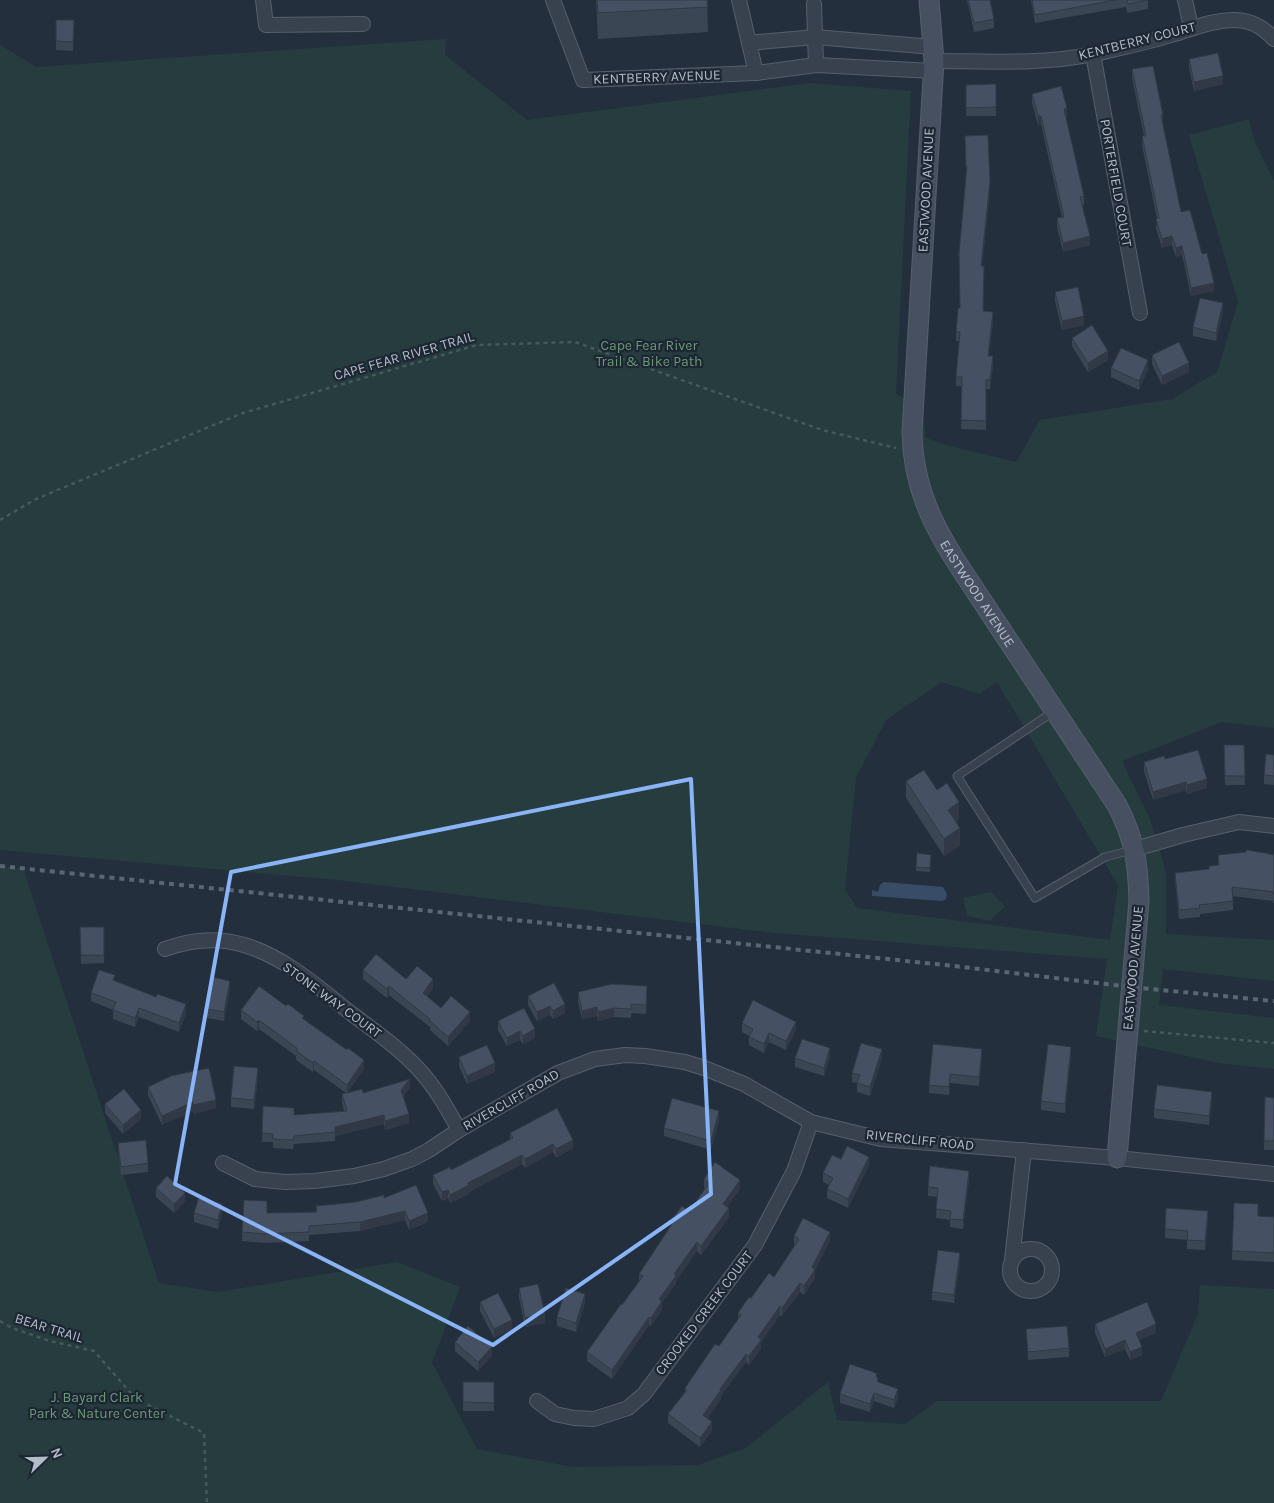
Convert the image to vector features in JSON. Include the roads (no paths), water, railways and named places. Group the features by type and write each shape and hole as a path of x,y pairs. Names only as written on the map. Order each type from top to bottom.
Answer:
{"street":[{"path":"263,0 266,25 363,24"},
{"name":"KENTBERRY AVENUE","path":"552,0 583,80 756,72 816,65 933,60"},
{"path":"739,0 756,72"},
{"name":"EASTWOOD AVENUE","path":"929,0 933,60 912,422 912,452 920,491 946,546 1117,805 1126,823 1135,849 1139,901 1117,1158"},
{"path":"1185,0 1191,27"},
{"path":"814,4 816,65"},
{"name":"KENTBERRY COURT","path":"933,60 1027,61 1077,57 1174,34 1191,27 1219,21 1249,22 1263,28 1274,39"},
{"path":"749,43 814,37 933,60"},
{"name":"PORTERFIELD COURT","path":"1092,54 1140,313"},
{"path":"1135,849 1239,822 1274,826"},
{"name":"STONE WAY COURT","path":"165,949 182,943 222,941 242,944 260,950 287,965 400,1050 433,1087 459,1130"},
{"name":"RIVERCLIFF ROAD","path":"223,1163 246,1175 265,1181 315,1181 354,1176 384,1169 430,1150 459,1130 558,1073 596,1059 625,1055 685,1062 704,1068 744,1084 812,1122 881,1139 1117,1158 1274,1174"},
{"name":"CROOKED CREEK COURT","path":"536,1401 555,1414 574,1418 594,1419 628,1408 644,1394 755,1245 794,1171 812,1122"},
{"path":"1012,1260 1024,1150"}],"lane":[{"path":"1055,710 957,776 1035,898 1105,857 1135,849"}],"water":[{"path":"884,882 943,887 947,894 946,899 942,901 872,896 872,890 878,892 880,885"}],"railway":[{"path":"0,866 1274,1001"}],"park label":[{"name":"Cape Fear River Trail & Bike Path","path":"649,354"},
{"name":"J. Bayard Clark Park & Nature Center","path":"97,1405"}]}
